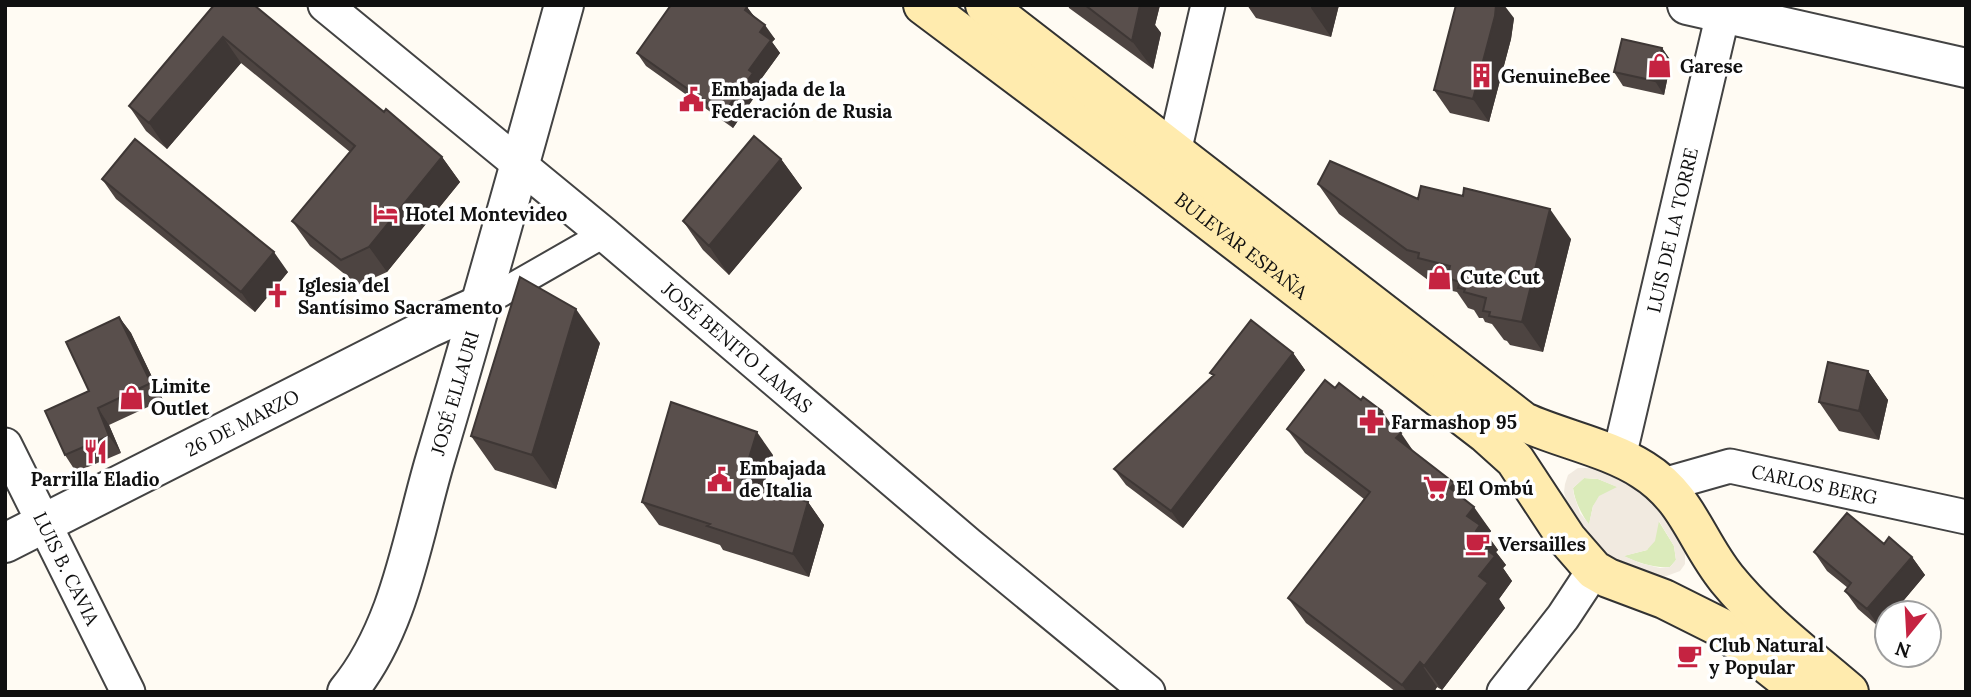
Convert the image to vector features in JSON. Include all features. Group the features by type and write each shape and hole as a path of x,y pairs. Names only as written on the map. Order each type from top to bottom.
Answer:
{"main road":[{"name":"BULEVAR ESPAÑA","path":"923,5 1164,165 1524,422 1644,470 1685,508 1713,561 1744,599 1849,692"},
{"name":"BULEVAR ESPAÑA","path":"985,5 1164,165 1485,432 1515,460 1567,539 1594,570 1628,587 1664,599 1720,627 1802,692"},
{"path":"1545,502 1548,486 1569,454 1602,451"},
{"path":"1664,599 1685,584 1698,562 1703,543"}],"street":[{"name":"JOSÉ BENITO LAMAS","path":"325,5 604,234 957,535 1148,692"},
{"name":"JOSÉ ELLAURI","path":"347,692 363,673 401,590 564,5"},
{"path":"1164,165 1208,5"},
{"path":"1711,8 1966,68"},
{"name":"LUIS DE LA TORRE","path":"1602,451 1711,8"},
{"path":"482,304 604,234"},
{"name":"26 DE MARZO","path":"5,544 429,328 482,304"},
{"name":"LUIS B. CAVIA","path":"5,445 128,692"},
{"name":"CARLOS BERG","path":"1663,485 1730,466 1966,517"},
{"path":"1504,692 1563,617 1594,570"}],"green space":[{"path":"1584,478 1598,479 1618,487 1593,506 1589,525 1575,498 1573,488"},
{"path":"1658,520 1674,546 1676,560 1670,567 1646,565 1623,556 1647,550"}],"shaded area":[{"path":"1578,468 1594,468 1622,476 1649,492 1685,548 1685,564 1680,571 1664,577 1652,576 1614,560 1600,550 1573,516 1567,503 1564,492 1568,475","holes":["1584,478 1598,479 1617,487 1599,496 1593,506 1589,524 1580,513 1573,488","1659,521 1674,546 1676,560 1670,567 1660,568 1624,556 1647,550 1655,541"]}],"building":[{"path":"214,5 254,5 384,112 386,109 442,157 369,247 341,260 292,221 355,146 223,37 149,123 129,106"},
{"path":"671,5 744,5 747,7 745,10 765,25 760,32 771,40 749,70 753,73 723,114 637,53"},
{"path":"1085,5 1140,5 1132,41"},
{"path":"1456,5 1496,5 1473,99 1434,90"},
{"path":"1622,39 1662,48 1655,81 1614,72"},
{"path":"754,136 781,159 709,246 683,221"},
{"path":"135,139 274,252 241,292 102,179"},
{"path":"1330,161 1418,199 1421,186 1463,196 1464,188 1550,209 1522,322 1489,316 1490,312 1483,311 1486,298 1464,292 1465,289 1458,288 1460,282 1447,278 1450,266 1418,258 1419,253 1407,250 1318,184"},
{"path":"520,277 576,309 532,455 471,436"},
{"path":"119,317 151,383 98,408 109,436 65,455 45,411 89,391 66,342"},
{"path":"1251,320 1293,353 1171,511 1114,469 1214,375 1210,373"},
{"path":"1828,362 1868,371 1859,411 1819,402"},
{"path":"1325,380 1335,388 1339,383 1361,400 1363,397 1382,411 1378,415 1401,433 1396,438 1454,483 1450,488 1474,507 1467,516 1480,525 1476,531 1488,540 1483,547 1495,556 1479,576 1488,583 1424,666 1420,662 1402,685 1288,598 1370,492 1287,429"},
{"name":"Embajada de Italia","path":"671,402 757,432 742,481 808,502 793,554 642,502"},
{"path":"1847,513 1884,544 1889,537 1912,557 1867,609 1845,591 1851,583 1814,552"}],"place":[{"name":"Garese","path":"1660,66"},
{"name":"GenuineBee","path":"1481,76"},
{"name":"Embajada de la Federación de Rusia","path":"691,100"},
{"name":"Hotel Montevideo","path":"385,214"},
{"name":"Cute Cut","path":"1440,277"},
{"name":"Iglesia del Santísimo Sacramento","path":"278,296"},
{"name":"Limite Outlet","path":"131,397"},
{"name":"Farmashop 95","path":"1371,422"},
{"name":"Parrilla Eladio","path":"95,451"},
{"name":"Embajada de Italia","path":"719,479"},
{"name":"El Ombú","path":"1436,488"},
{"name":"Versailles","path":"1478,544"},
{"name":"Club Natural y Popular","path":"1689,656"}]}
